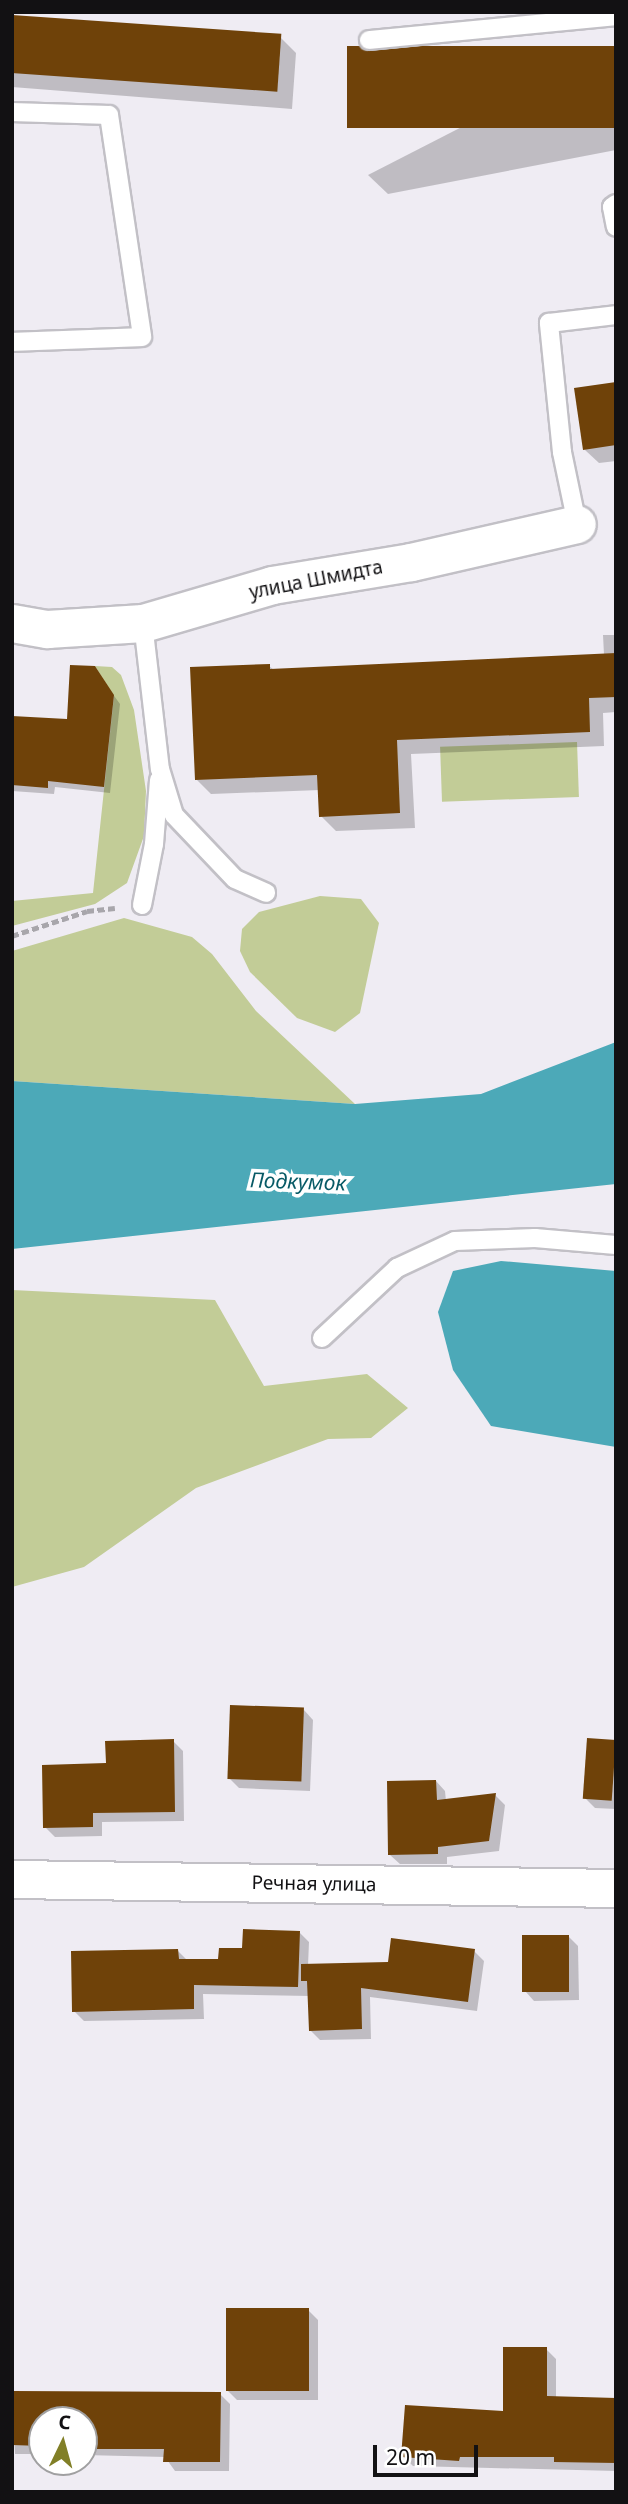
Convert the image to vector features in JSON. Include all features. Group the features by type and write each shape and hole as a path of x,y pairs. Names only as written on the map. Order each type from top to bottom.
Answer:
{"street":[{"name":"улица Шмидта","path":"12,624 47,629 143,623 272,585 411,562 577,524"},
{"name":"Речная улица","path":"12,1879 616,1888"}],"lane":[{"path":"369,40 616,16"},
{"path":"12,112 109,114 142,337 12,342"},
{"path":"616,204 612,207 616,227"},
{"path":"577,524 562,452 549,323 616,315"},
{"path":"143,623 160,769 174,815 210,859 235,879 266,893"},
{"path":"142,905 154,844 160,769"},
{"path":"322,1338 397,1268 455,1241 535,1238 616,1245"}],"path":[{"path":"12,936 87,911 142,905"}],"green space":[{"path":"95,666 112,667 121,675 134,710 146,791 144,836 127,883 95,904 12,926 12,901 93,893 114,696"},
{"path":"577,742 579,797 442,802 440,747"},
{"path":"320,896 361,899 379,923 360,1013 335,1032 297,1018 250,972 240,951 242,929 259,912"},
{"path":"124,918 192,937 212,954 256,1011 355,1104 12,1081 12,951"},
{"path":"12,1290 215,1300 264,1386 367,1374 408,1408 371,1438 328,1439 196,1488 84,1567 12,1587"}],"water":[{"name":"Подкумок","path":"616,1042 616,1184 12,1249 12,1081 355,1104 481,1094"},
{"path":"501,1261 616,1271 616,1447 491,1426 453,1370 438,1312 453,1271"}],"building":[{"path":"12,15 281,34 277,92 12,73"},
{"path":"347,46 616,46 616,128 347,128"},
{"path":"616,382 616,445 583,450 574,388"},
{"path":"616,653 616,697 589,698 590,732 397,740 400,813 319,817 317,775 195,780 190,667 270,664 270,669"},
{"path":"70,665 95,666 114,695 104,787 48,781 48,788 12,785 12,716 67,719"},
{"path":"230,1705 304,1708 301,1782 227,1779"},
{"path":"587,1738 616,1740 612,1801 583,1799"},
{"path":"174,1739 175,1812 93,1813 93,1827 43,1828 42,1765 106,1763 105,1741"},
{"path":"436,1780 437,1800 496,1793 489,1841 438,1847 438,1854 388,1855 387,1781"},
{"path":"243,1929 300,1931 298,1987 194,1985 194,2009 72,2012 71,1951 178,1949 179,1959 218,1959 219,1948 242,1948"},
{"path":"522,1935 569,1935 569,1992 522,1992"},
{"path":"391,1938 475,1949 468,2002 361,1988 362,2029 309,2031 307,1981 301,1981 301,1964 388,1962"},
{"path":"226,2308 309,2308 309,2391 226,2391"},
{"path":"503,2347 547,2347 547,2396 616,2398 616,2463 554,2462 554,2457 460,2457 459,2461 401,2457 405,2405 503,2411"},
{"path":"12,2391 221,2392 220,2462 163,2462 164,2449 98,2449 98,2406 28,2406 28,2446 12,2445"}]}
